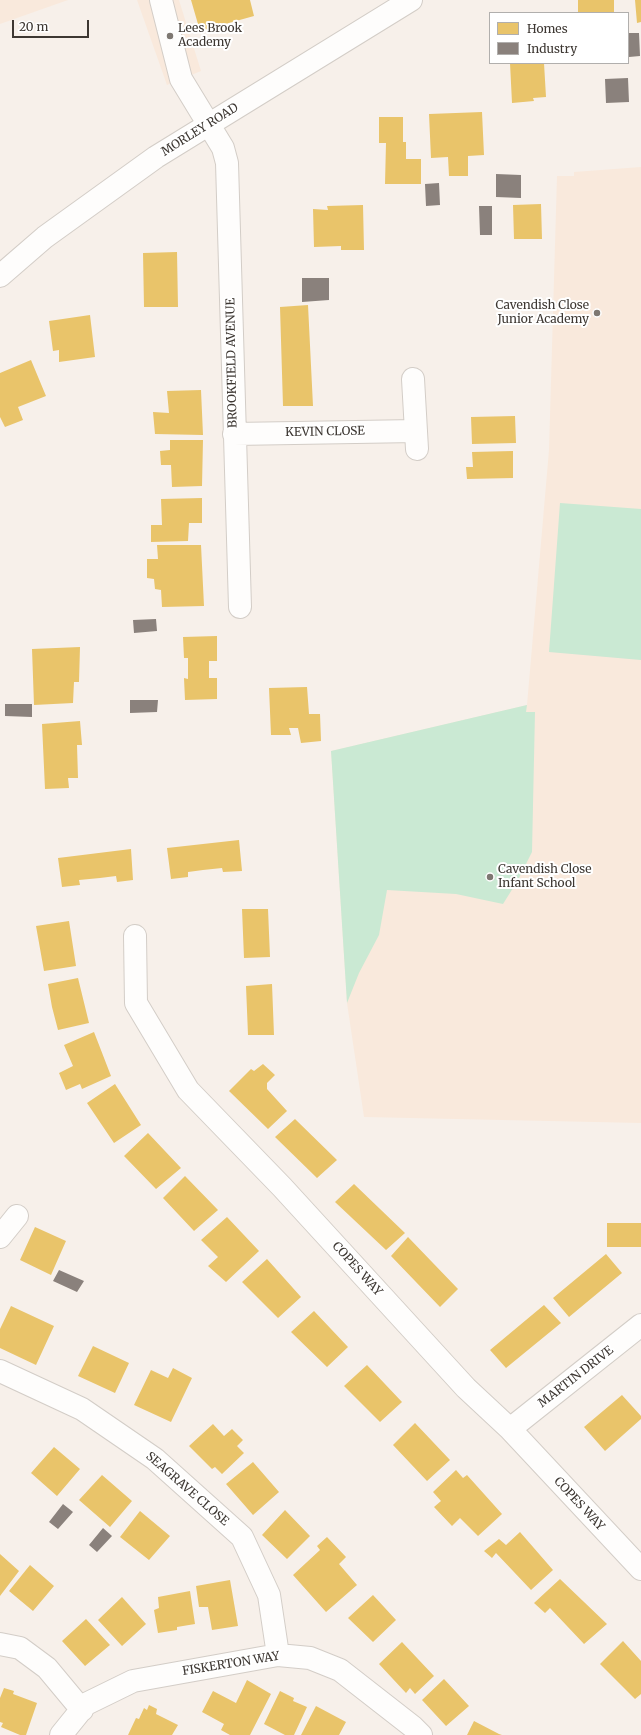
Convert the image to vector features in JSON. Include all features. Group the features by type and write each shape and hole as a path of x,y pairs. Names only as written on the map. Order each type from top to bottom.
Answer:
{"street":[{"name":"BROOKFIELD AVENUE","path":"161,0 181,79 224,148 227,163 240,607"},
{"name":"MORLEY ROAD","path":"0,276 57,228 156,157 411,0"},
{"name":"KEVIN CLOSE","path":"234,434 417,440 413,379"},
{"name":"COPES WAY","path":"135,936 136,1003 188,1090 282,1187 466,1388 510,1429 641,1570"},
{"path":"0,1237 17,1216"},
{"name":"MARTIN DRIVE","path":"510,1429 641,1326"},
{"name":"SEAGRAVE CLOSE","path":"0,1371 82,1408 156,1458 242,1537 269,1595 278,1655"},
{"path":"0,1644 20,1648 46,1668 82,1710"},
{"name":"FISKERTON WAY","path":"61,1735 86,1704 133,1681 278,1655 310,1658 340,1670 413,1727 421,1735"}],"shaded area":[{"path":"0,0 68,0 0,24"},
{"name":"Lees Brook Academy","path":"137,0 179,0 201,71 167,85"},
{"name":"Cavendish Close Infant School","path":"641,167 641,1123 364,1117 347,1003 331,751 527,705 549,450 557,176 574,176 574,172"}],"green space":[{"path":"560,503 641,509 641,660 549,652"},
{"path":"527,705 526,712 535,712 532,852 518,880 503,904 456,894 387,890 379,935 359,973 347,1003 331,751"}],"building: Homes":[{"path":"191,0 250,0 254,16 200,31"},
{"path":"578,0 614,0 614,12 578,12"},
{"path":"635,0 641,0 641,22 637,23"},
{"path":"510,64 544,64 546,97 533,98 534,101 512,103"},
{"path":"482,112 484,155 468,156 468,176 449,176 448,157 431,158 429,114"},
{"path":"379,117 403,117 403,142 406,142 406,159 421,159 421,184 385,184 386,143 379,143"},
{"path":"541,204 542,239 514,239 513,205"},
{"path":"363,205 364,250 341,250 341,246 314,247 313,209 328,210 327,206"},
{"path":"177,252 178,307 144,307 143,253"},
{"path":"308,305 313,406 283,406 280,307"},
{"path":"90,315 95,357 59,362 59,350 53,351 49,321"},
{"path":"31,360 46,396 18,407 23,420 5,427 0,417 0,373"},
{"path":"201,390 203,435 155,434 153,412 169,413 167,391"},
{"path":"515,416 516,443 472,444 471,417"},
{"path":"170,440 203,440 202,486 172,487 171,465 161,465 160,451 170,450"},
{"path":"513,451 513,478 467,479 466,467 473,467 472,452"},
{"path":"202,498 202,523 189,523 188,541 151,542 151,525 162,525 161,499"},
{"path":"157,545 201,545 204,606 162,607 161,590 155,589 154,579 147,578 147,559 158,559"},
{"path":"217,636 217,661 209,661 209,678 217,678 217,699 185,700 184,678 188,679 188,658 184,658 183,637"},
{"path":"80,647 79,682 74,682 73,703 34,705 32,649"},
{"path":"307,687 309,714 320,714 321,741 301,743 298,728 289,728 291,735 271,735 269,688"},
{"path":"80,721 82,745 77,745 78,778 68,778 69,788 45,789 42,724"},
{"path":"239,840 242,871 223,872 222,868 203,870 188,872 188,877 171,879 167,848"},
{"path":"131,849 133,880 117,882 116,876 79,880 80,885 62,887 58,858"},
{"path":"242,909 268,909 270,957 244,958"},
{"path":"69,921 76,966 44,971 36,926"},
{"path":"78,978 89,1023 58,1030 48,984"},
{"path":"272,984 274,1035 248,1035 246,986"},
{"path":"94,1032 111,1076 82,1089 80,1084 66,1090 59,1073 73,1066 64,1045"},
{"path":"263,1064 275,1075 267,1083 267,1089 287,1111 268,1129 229,1091 251,1069 254,1071"},
{"path":"115,1084 141,1125 114,1143 87,1103"},
{"path":"295,1119 337,1160 317,1178 275,1137"},
{"path":"148,1133 181,1168 156,1189 124,1156"},
{"path":"185,1176 218,1210 194,1231 163,1198"},
{"path":"354,1184 405,1233 386,1250 335,1202"},
{"path":"227,1217 259,1251 226,1282 208,1266 218,1257 201,1240"},
{"path":"607,1223 641,1223 641,1247 607,1247"},
{"path":"35,1227 66,1241 51,1275 20,1260"},
{"path":"408,1237 458,1289 440,1307 391,1256"},
{"path":"606,1254 622,1273 569,1317 553,1298"},
{"path":"267,1259 301,1297 278,1318 242,1282"},
{"path":"544,1305 561,1323 506,1368 490,1350"},
{"path":"11,1306 54,1326 36,1365 0,1348 0,1329"},
{"path":"314,1311 348,1347 327,1367 291,1332"},
{"path":"93,1346 129,1363 115,1393 78,1376"},
{"path":"367,1365 402,1402 380,1422 344,1386"},
{"path":"173,1368 192,1378 171,1422 134,1405 151,1370 168,1378"},
{"path":"622,1395 641,1416 641,1419 605,1451 584,1427"},
{"path":"415,1423 450,1460 427,1481 393,1445"},
{"path":"213,1424 224,1436 232,1429 243,1440 237,1446 244,1453 222,1474 215,1467 212,1469 189,1446"},
{"path":"54,1447 80,1469 57,1496 31,1473"},
{"path":"253,1462 279,1492 253,1515 226,1484"},
{"path":"456,1470 463,1478 467,1475 502,1514 478,1536 460,1518 452,1526 434,1507 441,1501 433,1492"},
{"path":"102,1475 132,1501 110,1527 79,1500"},
{"path":"285,1510 310,1536 287,1559 262,1535"},
{"path":"140,1511 170,1536 149,1560 120,1537"},
{"path":"520,1532 553,1570 531,1590 496,1553 492,1558 484,1551 499,1539 506,1545"},
{"path":"327,1537 346,1557 339,1564 357,1585 326,1612 293,1575 320,1550 317,1546"},
{"path":"0,1554 19,1571 0,1596"},
{"path":"30,1565 54,1586 33,1611 9,1591"},
{"path":"560,1579 607,1624 584,1644 550,1608 545,1613 534,1603"},
{"path":"230,1580 238,1626 212,1630 208,1607 199,1607 196,1586"},
{"path":"190,1591 195,1624 177,1627 177,1630 158,1633 154,1610 159,1608 158,1597"},
{"path":"373,1595 396,1620 373,1642 348,1618"},
{"path":"122,1597 146,1624 122,1646 98,1620"},
{"path":"86,1619 110,1645 85,1666 62,1641"},
{"path":"623,1641 641,1661 641,1694 635,1699 600,1664"},
{"path":"402,1642 434,1676 415,1694 410,1688 406,1693 379,1664"},
{"path":"444,1679 469,1706 446,1726 422,1700"},
{"path":"247,1680 271,1694 250,1735 230,1735 221,1730 224,1724 202,1712 213,1691 236,1703"},
{"path":"4,1688 14,1691 13,1694 37,1703 26,1735 20,1735 1,1727 3,1723 0,1722 0,1698"},
{"path":"280,1691 294,1698 293,1701 307,1707 294,1735 285,1735 264,1724"},
{"path":"149,1705 157,1709 156,1714 178,1725 172,1735 128,1735 136,1718 139,1719 144,1708 147,1710"},
{"path":"316,1706 346,1722 339,1735 301,1735"},
{"path":"474,1721 499,1734 502,1735 467,1735"}],"building: Industry":[{"path":"629,33 639,33 640,56 629,57"},
{"path":"628,78 629,102 606,103 605,79"},
{"path":"496,174 521,175 521,198 496,197"},
{"path":"439,183 440,205 426,206 425,184"},
{"path":"479,206 492,206 492,235 480,235"},
{"path":"302,278 329,278 329,300 302,302"},
{"path":"156,619 157,631 134,633 133,620"},
{"path":"130,700 158,700 157,712 130,713"},
{"path":"5,704 32,704 32,717 5,716"},
{"path":"59,1270 84,1281 77,1292 53,1281"},
{"path":"63,1504 73,1512 58,1529 49,1522"},
{"path":"103,1528 112,1536 97,1552 89,1545"}],"place":[{"name":"Lees Brook Academy","path":"170,36"},
{"name":"Cavendish Close Junior Academy","path":"597,313"},
{"name":"Cavendish Close Infant School","path":"490,877"}]}
